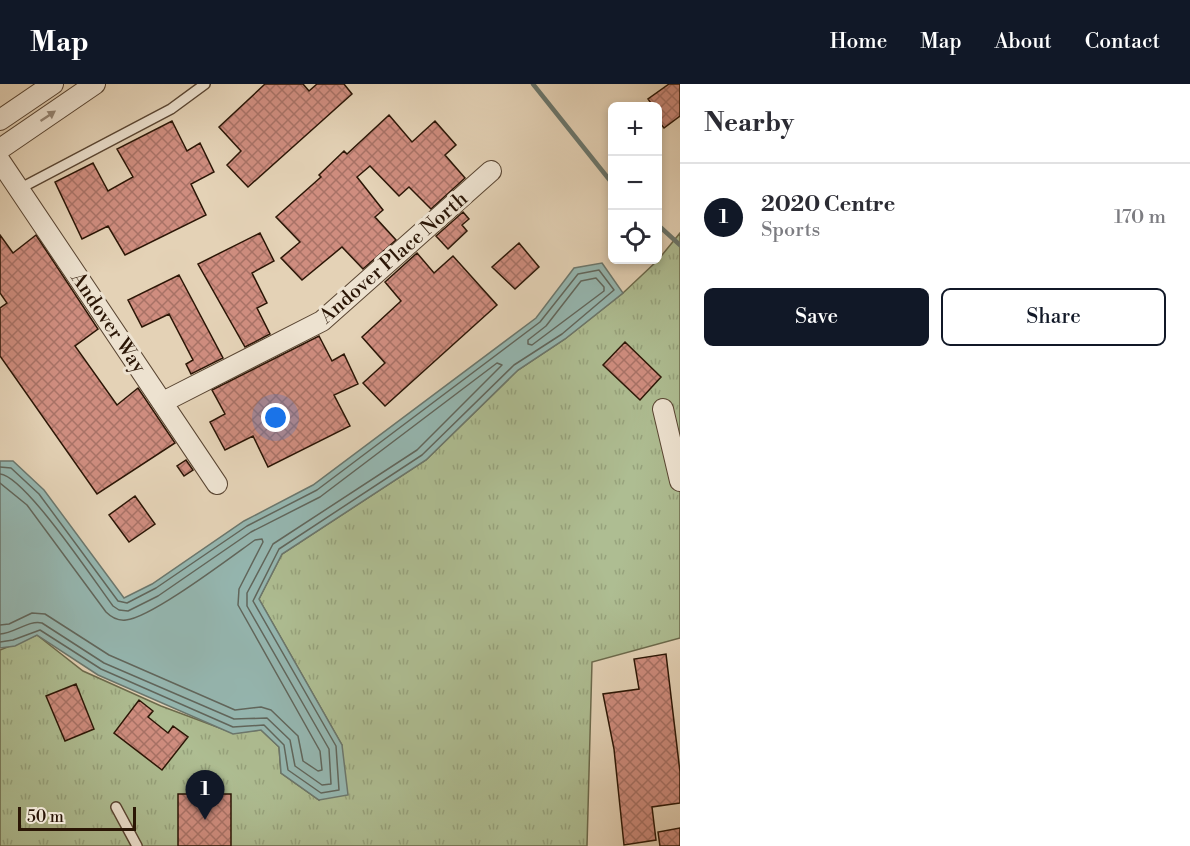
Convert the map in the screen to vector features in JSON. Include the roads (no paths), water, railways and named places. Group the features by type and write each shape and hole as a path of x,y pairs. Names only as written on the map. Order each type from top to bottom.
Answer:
{"street":[{"path":"0,120 53,84"},
{"path":"0,149 95,84"},
{"name":"Andover Way","path":"0,161 217,484"},
{"name":"Andover Place North","path":"163,402 322,321 491,171"},
{"path":"663,409 680,481"}],"lane":[{"path":"19,189 171,110 205,84"},
{"path":"116,807 137,846"}],"water":[{"path":"602,263 623,293 565,339 518,370 426,460 282,554 259,599 342,745 348,795 319,800 281,773 279,747 261,730 233,734 98,675 37,635 15,646 0,648 0,461 13,461 44,490 124,598 152,584 244,521 313,485 536,318 574,268"}],"waterway":[{"path":"533,84 608,178"},
{"path":"662,229 680,245"}],"place":[{"name":"2020 Centre","path":"205,820"}]}
